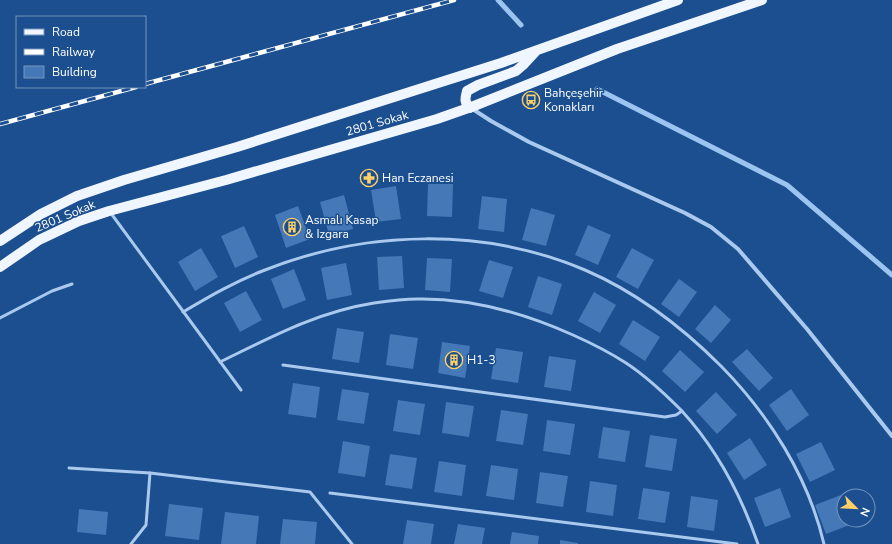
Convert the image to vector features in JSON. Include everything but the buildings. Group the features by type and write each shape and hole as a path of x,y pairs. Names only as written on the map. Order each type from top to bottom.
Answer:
{"main road":[{"name":"2801 Sokak","path":"0,241 41,214 77,196 124,180 237,147 415,91 536,51 678,0"},
{"name":"2801 Sokak","path":"0,267 39,240 79,221 109,211 420,124 470,108 617,49 762,0"},
{"path":"470,108 466,104 465,99 467,91 478,85 516,71 536,51"}],"street":[{"path":"470,108 529,142 685,213 711,227 738,249 807,329 892,436"}],"lane":[{"path":"109,211 241,390"},
{"path":"183,312 237,282 273,267 352,245 381,241 441,238 500,245 529,251 558,260 585,270 639,299 689,336 730,375 749,397 782,443 807,492 824,544"},
{"path":"0,318 52,291 72,284"},
{"path":"220,362 284,330 306,321 329,313 367,304 395,300 442,300 492,307 515,313 580,338 626,363 646,378 682,411 714,452 726,472 739,496 758,544"},
{"path":"283,365 665,417 676,415 682,411"},
{"path":"69,468 150,473 310,492 352,544"},
{"path":"131,544 146,525 150,473"},
{"path":"330,493 737,544"}],"waterway":[{"path":"498,0 521,25"},
{"path":"597,89 787,185 892,275"}],"railway":[{"path":"146,84 454,0"},
{"path":"0,124 132,88"}],"place":[{"name":"Bahçeşehir Konakları","path":"531,100"},
{"name":"Han Eczanesi","path":"369,178"},
{"name":"Asmalı Kasap & Izgara","path":"292,227"},
{"name":"H1-3","path":"454,360"}]}
